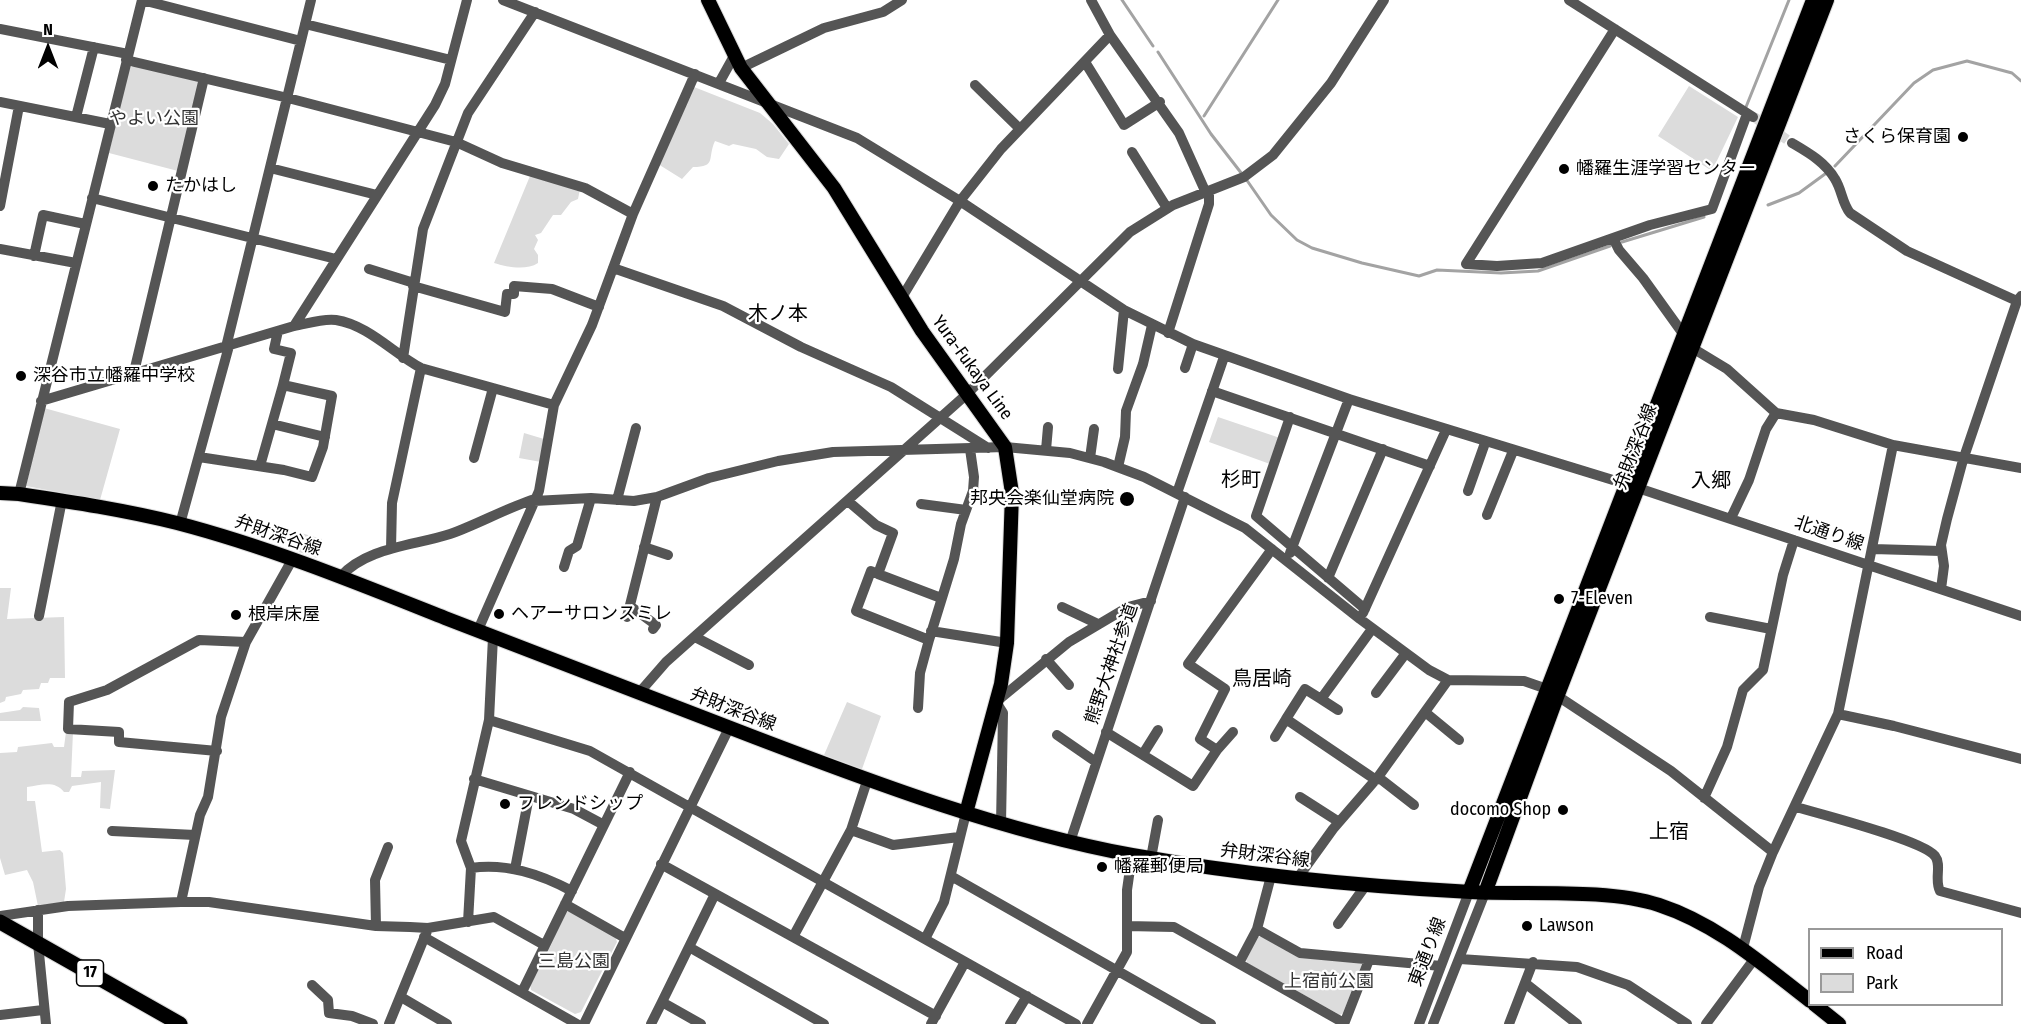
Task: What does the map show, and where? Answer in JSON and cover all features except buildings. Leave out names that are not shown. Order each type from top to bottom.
[{"type":"highway","name":"17","points":[[0,922],[180,1024]]},
{"type":"main road","name":"Yura-Fukaya Line","points":[[708,0],[737,62],[834,188],[901,299],[1005,447],[1012,493],[1007,643],[996,702],[966,813]]},
{"type":"main road","name":"弁財深谷線","points":[[1633,486],[1682,336],[1813,0]]},
{"type":"main road","name":"弁財深谷線","points":[[1469,892],[1552,693],[1633,486],[1694,349],[1827,0]]},
{"type":"main road","name":"弁財深谷線","points":[[0,493],[62,500],[180,524],[292,560],[867,781],[1001,824],[1132,855],[1271,876],[1485,893],[1552,693]]},
{"type":"main road","points":[[1485,893],[1610,896],[1641,900],[1685,914],[1743,948],[1808,1000]]},
{"type":"main road","points":[[1815,1006],[1839,1024]]},
{"type":"street","points":[[19,494],[142,0],[301,41]]},
{"type":"street","points":[[180,524],[227,347],[311,0]]},
{"type":"street","points":[[294,326],[420,132],[445,84],[466,0]]},
{"type":"street","name":"北通り線","points":[[503,0],[858,138],[960,201],[1124,310],[1168,333],[1224,357],[1485,443],[1633,486],[2021,616]]},
{"type":"street","points":[[719,83],[737,62],[824,28],[883,12],[902,0]]},
{"type":"street","points":[[1090,0],[1110,35],[1160,102],[1179,133],[1207,192],[1209,204],[1168,333]]},
{"type":"street","points":[[639,693],[666,662],[968,394],[1130,232],[1167,208],[1253,171],[1273,155],[1331,83],[1384,0]]},
{"type":"street","points":[[1569,0],[1615,29],[1750,116],[1712,209],[1613,238],[1542,263],[1497,266],[1466,264],[1615,29]]},
{"type":"street","points":[[403,358],[423,229],[456,142],[468,113],[535,12]]},
{"type":"street","points":[[306,24],[451,60]]},
{"type":"street","points":[[0,29],[94,47],[204,78],[456,142],[502,163],[585,188],[633,214]]},
{"type":"street","points":[[901,299],[960,201],[1020,129],[1110,35]]},
{"type":"street","points":[[76,117],[94,47]]},
{"type":"street","points":[[1085,62],[1124,125],[1160,102]]},
{"type":"street","points":[[478,630],[535,500],[554,405],[599,308],[633,214],[695,74]]},
{"type":"street","points":[[134,372],[204,78]]},
{"type":"street","points":[[975,85],[1020,129]]},
{"type":"street","points":[[0,102],[110,124]]},
{"type":"street","points":[[0,202],[5,154],[19,106]]},
{"type":"street","points":[[1792,143],[1823,162],[1836,179],[1850,213],[1907,251],[2019,299],[1963,459],[1941,551],[1944,566],[1941,589]]},
{"type":"street","points":[[1132,152],[1167,208]]},
{"type":"street","points":[[270,168],[377,195]]},
{"type":"street","points":[[92,198],[336,259]]},
{"type":"street","points":[[34,256],[43,215],[85,224]]},
{"type":"street","points":[[1613,238],[1682,336],[1694,349],[1727,369],[1776,413],[1814,420],[1893,446],[2021,468]]},
{"type":"street","points":[[0,249],[76,264]]},
{"type":"street","points":[[613,268],[723,306],[801,347],[891,387],[989,448]]},
{"type":"street","points":[[369,269],[505,312],[507,294],[514,294],[514,286],[552,289],[599,308]]},
{"type":"street","points":[[1118,369],[1124,310]]},
{"type":"street","points":[[41,401],[278,330],[337,320],[374,335],[403,358],[421,368],[554,405]]},
{"type":"street","points":[[1118,467],[1125,437],[1121,411],[1143,364],[1148,332],[1152,325]]},
{"type":"street","points":[[260,466],[291,353],[274,349],[278,330]]},
{"type":"street","points":[[1185,368],[1193,344]]},
{"type":"street","name":"熊野大神社参道","points":[[1070,842],[1151,601],[1224,357]]},
{"type":"street","points":[[391,549],[392,503],[421,368]]},
{"type":"street","points":[[199,457],[312,477],[325,437],[332,396],[283,385]]},
{"type":"street","points":[[474,458],[493,388]]},
{"type":"street","points":[[1212,391],[1430,465]]},
{"type":"street","points":[[1287,560],[1338,433],[1349,399]]},
{"type":"street","points":[[1731,518],[1749,480],[1766,429],[1776,413]]},
{"type":"street","points":[[1290,417],[1256,516],[1365,609]]},
{"type":"street","points":[[272,424],[325,437]]},
{"type":"street","points":[[1046,450],[1048,427]]},
{"type":"street","points":[[617,500],[636,428]]},
{"type":"street","points":[[1090,458],[1094,429]]},
{"type":"street","points":[[1360,620],[1446,430]]},
{"type":"street","points":[[1468,491],[1485,443]]},
{"type":"street","points":[[1743,948],[1760,887],[1773,852],[1838,714],[1874,549],[1893,446]]},
{"type":"street","points":[[340,577],[351,564],[391,549],[450,534],[493,514],[535,500],[591,498],[634,501],[657,497],[704,479],[806,455],[1005,447],[1046,450],[1090,458],[1118,467],[1181,495],[1245,528],[1372,629],[1448,680],[1524,681],[1552,693],[1662,765],[1773,852]]},
{"type":"street","points":[[918,708],[920,673],[973,491],[974,477],[970,449]]},
{"type":"street","points":[[1328,578],[1383,449]]},
{"type":"street","points":[[1487,515],[1513,451]]},
{"type":"street","points":[[653,629],[656,625],[628,611],[657,497]]},
{"type":"street","points":[[564,567],[569,551],[577,546],[591,498]]},
{"type":"street","points":[[39,616],[62,500]]},
{"type":"street","points":[[849,502],[876,525],[893,532],[878,574]]},
{"type":"street","points":[[921,504],[966,510]]},
{"type":"street","points":[[1704,798],[1727,747],[1743,690],[1763,670],[1783,575],[1794,540]]},
{"type":"street","points":[[644,547],[668,555]]},
{"type":"street","points":[[1217,750],[1200,739],[1225,689],[1188,664],[1272,549]]},
{"type":"street","points":[[1874,549],[1941,551]]},
{"type":"street","points":[[181,902],[195,835],[208,796],[221,717],[246,642],[292,560]]},
{"type":"street","points":[[941,597],[871,571],[856,611],[930,635],[1007,643]]},
{"type":"street","points":[[1001,824],[1003,713],[996,702],[1046,658],[1098,624],[1128,607],[1151,601]]},
{"type":"street","points":[[1062,607],[1098,624]]},
{"type":"street","points":[[1710,617],[1771,629]]},
{"type":"street","points":[[1322,699],[1372,629]]},
{"type":"street","points":[[468,922],[471,868],[461,841],[489,720],[493,637]]},
{"type":"street","points":[[695,637],[749,665]]},
{"type":"street","points":[[217,752],[119,742],[119,732],[68,729],[69,702],[107,690],[199,640],[246,642]]},
{"type":"street","points":[[1376,693],[1406,653]]},
{"type":"street","points":[[1046,658],[1069,685]]},
{"type":"street","points":[[1297,879],[1339,822],[1377,778],[1448,680]]},
{"type":"street","points":[[1275,737],[1305,689],[1338,710]]},
{"type":"street","points":[[1425,712],[1459,740]]},
{"type":"street","points":[[1838,714],[2021,759]]},
{"type":"street","points":[[1286,719],[1414,805]]},
{"type":"street","points":[[489,720],[590,751],[1076,1024]]},
{"type":"street","points":[[584,1024],[729,728]]},
{"type":"street","points":[[1143,754],[1158,730]]},
{"type":"street","points":[[1106,732],[1193,786],[1217,750],[1233,732]]},
{"type":"street","points":[[1057,735],[1096,762]]},
{"type":"street","points":[[522,992],[630,772]]},
{"type":"street","points":[[474,779],[574,808],[604,825]]},
{"type":"street","points":[[793,937],[851,830],[867,781]]},
{"type":"street","points":[[515,869],[529,796]]},
{"type":"street","points":[[1300,797],[1339,822]]},
{"type":"street","points":[[1796,807],[1886,834],[1933,854],[1938,861],[1936,884],[1940,891],[2021,913]]},
{"type":"street","points":[[925,939],[944,902],[966,813]]},
{"type":"street","points":[[1151,858],[1158,820]]},
{"type":"street","points":[[851,830],[893,845],[959,837]]},
{"type":"street","points":[[112,831],[195,835]]},
{"type":"street","points":[[376,926],[375,880],[388,847]]},
{"type":"street","points":[[1087,1024],[1127,952],[1127,890],[1132,855]]},
{"type":"street","points":[[661,864],[793,937],[933,1020],[965,962]]},
{"type":"street","points":[[471,868],[497,865],[515,869],[555,882],[572,891]]},
{"type":"street","points":[[951,876],[1211,1024]]},
{"type":"street","points":[[1239,963],[1257,930],[1271,876]]},
{"type":"street","points":[[1338,924],[1366,885]]},
{"type":"street","name":"東通り線","points":[[1419,1024],[1469,892]]},
{"type":"street","name":"東通り線","points":[[1433,1024],[1485,893]]},
{"type":"street","points":[[651,1024],[715,894]]},
{"type":"street","points":[[0,916],[68,906],[209,902],[426,932],[494,917],[544,945]]},
{"type":"street","points":[[565,904],[625,938]]},
{"type":"street","points":[[38,910],[38,943],[46,1024]]},
{"type":"street","points":[[1127,926],[1174,927],[1344,1023],[1369,960]]},
{"type":"street","points":[[1257,930],[1300,953],[1440,966]]},
{"type":"street","points":[[426,932],[577,1024]]},
{"type":"street","points":[[389,1024],[426,932]]},
{"type":"street","points":[[689,947],[824,1024]]},
{"type":"street","points":[[1706,1024],[1755,958]]},
{"type":"street","points":[[1460,959],[1533,962],[1577,967],[1628,985],[1687,1024]]},
{"type":"street","points":[[1509,1024],[1533,962]]},
{"type":"street","points":[[1525,983],[1577,1024]]},
{"type":"street","points":[[312,985],[328,1000],[329,1013],[352,1016],[373,1024]]},
{"type":"street","points":[[1010,1024],[1026,996]]},
{"type":"street","points":[[400,997],[447,1024]]},
{"type":"street","points":[[662,1002],[701,1024]]},
{"type":"street","points":[[0,1016],[44,1010]]},
{"type":"green space","name":"やよい公園","points":[[133,66],[197,81],[199,85],[178,171],[109,153],[129,68]]},
{"type":"green space","points":[[1689,86],[1738,117],[1712,171],[1658,136]]},
{"type":"green space","points":[[694,87],[760,113],[773,124],[789,144],[779,159],[767,157],[756,149],[733,144],[729,146],[715,141],[708,163],[701,167],[693,167],[682,179],[658,164]]},
{"type":"green space","points":[[530,176],[580,189],[578,199],[571,202],[561,215],[553,215],[541,233],[535,235],[538,240],[534,249],[538,255],[538,263],[522,268],[494,263]]},
{"type":"green space","points":[[44,408],[120,429],[100,500],[26,486]]},
{"type":"green space","points":[[1218,417],[1280,438],[1270,464],[1209,442]]},
{"type":"green space","points":[[524,433],[544,439],[541,462],[519,458]]},
{"type":"green space","points":[[301,533],[322,539],[317,558],[296,551]]},
{"type":"green space","points":[[0,588],[11,588],[7,619],[64,617],[65,678],[50,678],[48,683],[41,683],[39,689],[23,690],[21,694],[6,697],[5,701],[0,703]]},
{"type":"green space","points":[[847,702],[881,716],[862,769],[824,755]]},
{"type":"green space","points":[[23,707],[39,708],[41,721],[0,721],[0,713],[20,710]]},
{"type":"green space","points":[[66,732],[73,732],[71,777],[81,777],[82,771],[115,770],[110,809],[100,808],[101,782],[72,786],[69,792],[64,792],[52,785],[27,787],[27,801],[35,801],[42,852],[60,850],[63,853],[66,889],[64,902],[38,906],[33,882],[27,870],[5,875],[0,858],[0,753],[17,752],[18,747],[52,743],[54,747],[64,747]]},
{"type":"green space","name":"三島公園","points":[[571,910],[615,935],[617,942],[581,1012],[575,1014],[531,990],[530,984],[566,912]]},
{"type":"green space","name":"上宿前公園","points":[[1263,936],[1298,956],[1360,961],[1362,964],[1343,1013],[1340,1015],[1247,963],[1246,959],[1258,937]]},
{"type":"waterway","points":[[1122,0],[1153,46]]},
{"type":"waterway","points":[[1204,116],[1278,0]]},
{"type":"waterway","points":[[1746,107],[1789,0]]},
{"type":"waterway","points":[[1158,52],[1211,134],[1242,174]]},
{"type":"waterway","points":[[1835,166],[1914,83],[1933,70],[1967,61],[2012,73],[2021,81]]},
{"type":"waterway","points":[[1768,205],[1799,193],[1825,174]]},
{"type":"waterway","points":[[1246,179],[1271,215],[1297,240],[1312,248],[1362,263],[1419,276],[1437,270],[1501,273],[1538,271],[1610,246]]},
{"type":"waterway","points":[[1622,242],[1704,217]]},
{"type":"tunnel","points":[[1754,117],[1792,143]]},
{"type":"place","name":"さくら保育園","points":[[1963,137]]},
{"type":"place","name":"幡羅生涯学習センター","points":[[1564,169]]},
{"type":"place","name":"たかはし","points":[[153,186]]},
{"type":"place","name":"深谷市立幡羅中学校","points":[[21,376]]},
{"type":"place","name":"邦央会楽仙堂病院","points":[[1127,499]]},
{"type":"place","name":"7-Eleven","points":[[1559,599]]},
{"type":"place","name":"ヘアーサロンスミレ","points":[[499,614]]},
{"type":"place","name":"根岸床屋","points":[[236,615]]},
{"type":"place","name":"フレンドシップ","points":[[505,804]]},
{"type":"place","name":"docomo Shop","points":[[1563,810]]},
{"type":"place","name":"幡羅郵便局","points":[[1102,867]]},
{"type":"place","name":"Lawson","points":[[1527,926]]},
{"type":"district","name":"木ノ本","points":[[778,314]]},
{"type":"district","name":"杉町","points":[[1241,480]]},
{"type":"district","name":"入郷","points":[[1711,481]]},
{"type":"district","name":"鳥居崎","points":[[1262,679]]},
{"type":"district","name":"上宿","points":[[1669,832]]}]
